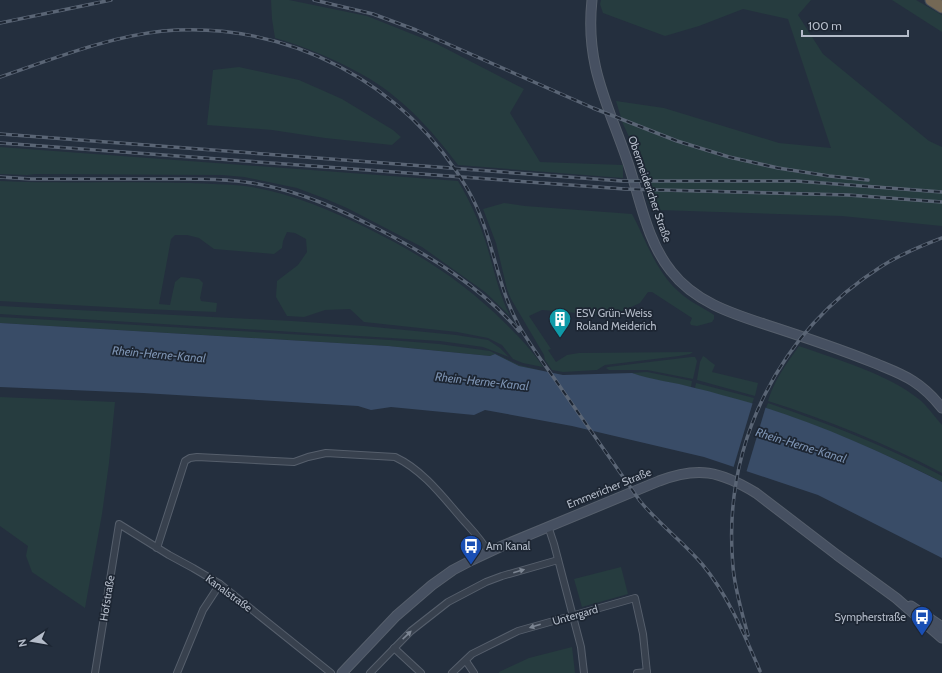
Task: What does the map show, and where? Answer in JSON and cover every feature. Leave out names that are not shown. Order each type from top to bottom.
[{"type":"highway","points":[[931,0],[942,7]]},
{"type":"main road","name":"Obermeidericher Straße","points":[[592,0],[590,17],[591,40],[595,67],[600,85],[628,161],[656,247],[672,272],[683,284],[715,306],[733,314],[842,350],[914,381],[942,408]]},
{"type":"main road","name":"Emmericher Straße","points":[[342,673],[396,616],[432,586],[468,561],[548,526],[671,477],[690,472],[714,474],[734,480],[756,493],[896,598],[942,638]]},
{"type":"main road","name":"Emmericher Straße","points":[[896,598],[942,626]]},
{"type":"street","points":[[157,548],[185,461],[190,458],[201,457],[294,462],[308,456],[326,453],[395,457],[406,462],[435,487],[482,542],[488,552]]},
{"type":"street","name":"Kanalstraße","points":[[119,524],[157,548],[220,584],[331,673]]},
{"type":"street","name":"Hofstraße","points":[[94,673],[119,524]]},
{"type":"street","points":[[548,526],[581,646],[584,673]]},
{"type":"street","points":[[370,673],[411,631],[448,602],[486,582],[558,560]]},
{"type":"street","points":[[177,673],[203,610],[220,584]]},
{"type":"street","name":"Untergard","points":[[452,673],[472,654],[518,631],[635,598],[643,634],[647,673]]},
{"type":"street","points":[[394,648],[421,673]]},
{"type":"street","points":[[466,661],[474,673]]},
{"type":"street","points":[[637,673],[647,673]]},
{"type":"green space","points":[[271,0],[289,0],[367,16],[437,44],[524,89],[510,113],[540,162],[623,165],[623,178],[458,165],[427,127],[403,103],[377,83],[352,69],[309,49],[275,38]]},
{"type":"green space","points":[[601,0],[811,0],[798,15],[823,54],[929,141],[942,147],[942,226],[842,216],[658,210],[651,208],[632,143],[623,124],[616,101],[664,108],[779,143],[831,148],[788,19],[743,9],[699,26],[665,36],[603,13],[600,4]]},
{"type":"green space","points":[[892,0],[916,0],[942,15],[942,32]]},
{"type":"green space","points":[[239,67],[299,80],[342,99],[393,130],[401,137],[392,145],[325,138],[272,130],[207,125],[213,70]]},
{"type":"green space","points":[[0,147],[458,181],[471,204],[481,229],[500,291],[510,316],[485,292],[422,247],[347,208],[297,188],[244,177],[222,175],[0,174]]},
{"type":"green space","points":[[0,181],[166,182],[231,185],[277,192],[308,202],[367,228],[405,248],[441,270],[474,295],[506,324],[526,344],[543,367],[523,363],[513,359],[502,345],[488,338],[457,332],[364,322],[350,309],[325,310],[304,317],[287,316],[276,297],[277,281],[298,265],[307,252],[306,239],[295,233],[287,232],[282,248],[274,254],[214,249],[199,238],[187,235],[175,235],[171,239],[159,304],[170,305],[175,282],[181,277],[199,279],[203,283],[200,298],[201,301],[217,303],[216,312],[0,301]]},
{"type":"green space","points":[[504,203],[632,214],[657,264],[670,283],[686,298],[714,315],[712,322],[697,326],[691,325],[690,323],[692,318],[652,292],[648,292],[640,303],[611,316],[542,310],[529,316],[551,349],[548,350],[556,362],[567,355],[579,353],[693,352],[679,356],[605,365],[597,370],[563,372],[552,370],[511,299],[507,289],[496,243],[483,209]]},
{"type":"green space","points":[[0,306],[292,321],[456,335],[488,340],[500,348],[509,357],[483,347],[440,341],[0,314]]},
{"type":"green space","points":[[0,317],[439,344],[490,351],[519,365],[544,371],[519,366],[495,354],[490,356],[388,346],[0,323]]},
{"type":"green space","points":[[799,346],[878,375],[908,391],[920,400],[942,425],[942,473],[857,433],[768,401],[777,379]]},
{"type":"green space","points":[[703,356],[715,365],[712,372],[758,383],[755,396],[697,380],[700,362]]},
{"type":"green space","points":[[695,357],[697,361],[693,379],[647,370],[609,370],[606,368],[608,367]]},
{"type":"green space","points":[[647,372],[692,381],[691,387],[642,377],[632,373]]},
{"type":"green space","points":[[696,383],[754,398],[752,404],[695,388]]},
{"type":"green space","points":[[0,397],[115,402],[102,514],[85,608],[32,572],[26,556],[28,546],[0,526]]},
{"type":"green space","points":[[768,403],[878,445],[942,476],[942,482],[856,442],[766,408]]},
{"type":"green space","points":[[621,567],[628,594],[582,607],[574,579]]},
{"type":"green space","points":[[572,647],[575,673],[499,673],[529,658]]},
{"type":"water","name":"Rhein-Herne-Kanal","points":[[0,323],[388,346],[490,356],[495,354],[519,366],[563,375],[632,373],[679,384],[751,403],[800,419],[895,459],[942,482],[942,558],[818,495],[704,457],[572,426],[485,410],[474,415],[391,407],[371,410],[358,406],[143,393],[0,387]]},
{"type":"pier","points":[[753,402],[766,406],[746,473],[733,469]]},
{"type":"railway","points":[[0,23],[111,0]]},
{"type":"railway","points":[[314,0],[373,14],[416,30],[593,108],[677,141],[729,157],[778,168],[868,180]]},
{"type":"railway","points":[[0,77],[60,56],[121,38],[163,31],[209,30],[254,36],[297,48],[339,66],[377,90],[412,118],[442,152],[468,190],[483,223],[510,308],[523,333],[640,501],[695,556],[711,576],[735,615],[760,671]]},
{"type":"railway","points":[[0,134],[622,181],[796,181],[942,192]]},
{"type":"railway","points":[[0,143],[625,189],[848,195],[942,202]]},
{"type":"railway","points":[[0,177],[31,179],[221,180],[246,182],[274,187],[321,202],[399,240],[436,262],[472,287],[488,300],[519,331]]},
{"type":"railway","points":[[748,635],[735,584],[732,522],[737,478],[748,436],[764,396],[786,358],[813,324],[845,293],[889,262],[911,250],[942,238]]},
{"type":"place","name":"ESV Grün-Weiss Roland Meiderich","points":[[560,338]]},
{"type":"place","name":"Am Kanal","points":[[471,566]]},
{"type":"place","name":"Sympherstraße","points":[[922,636]]}]
